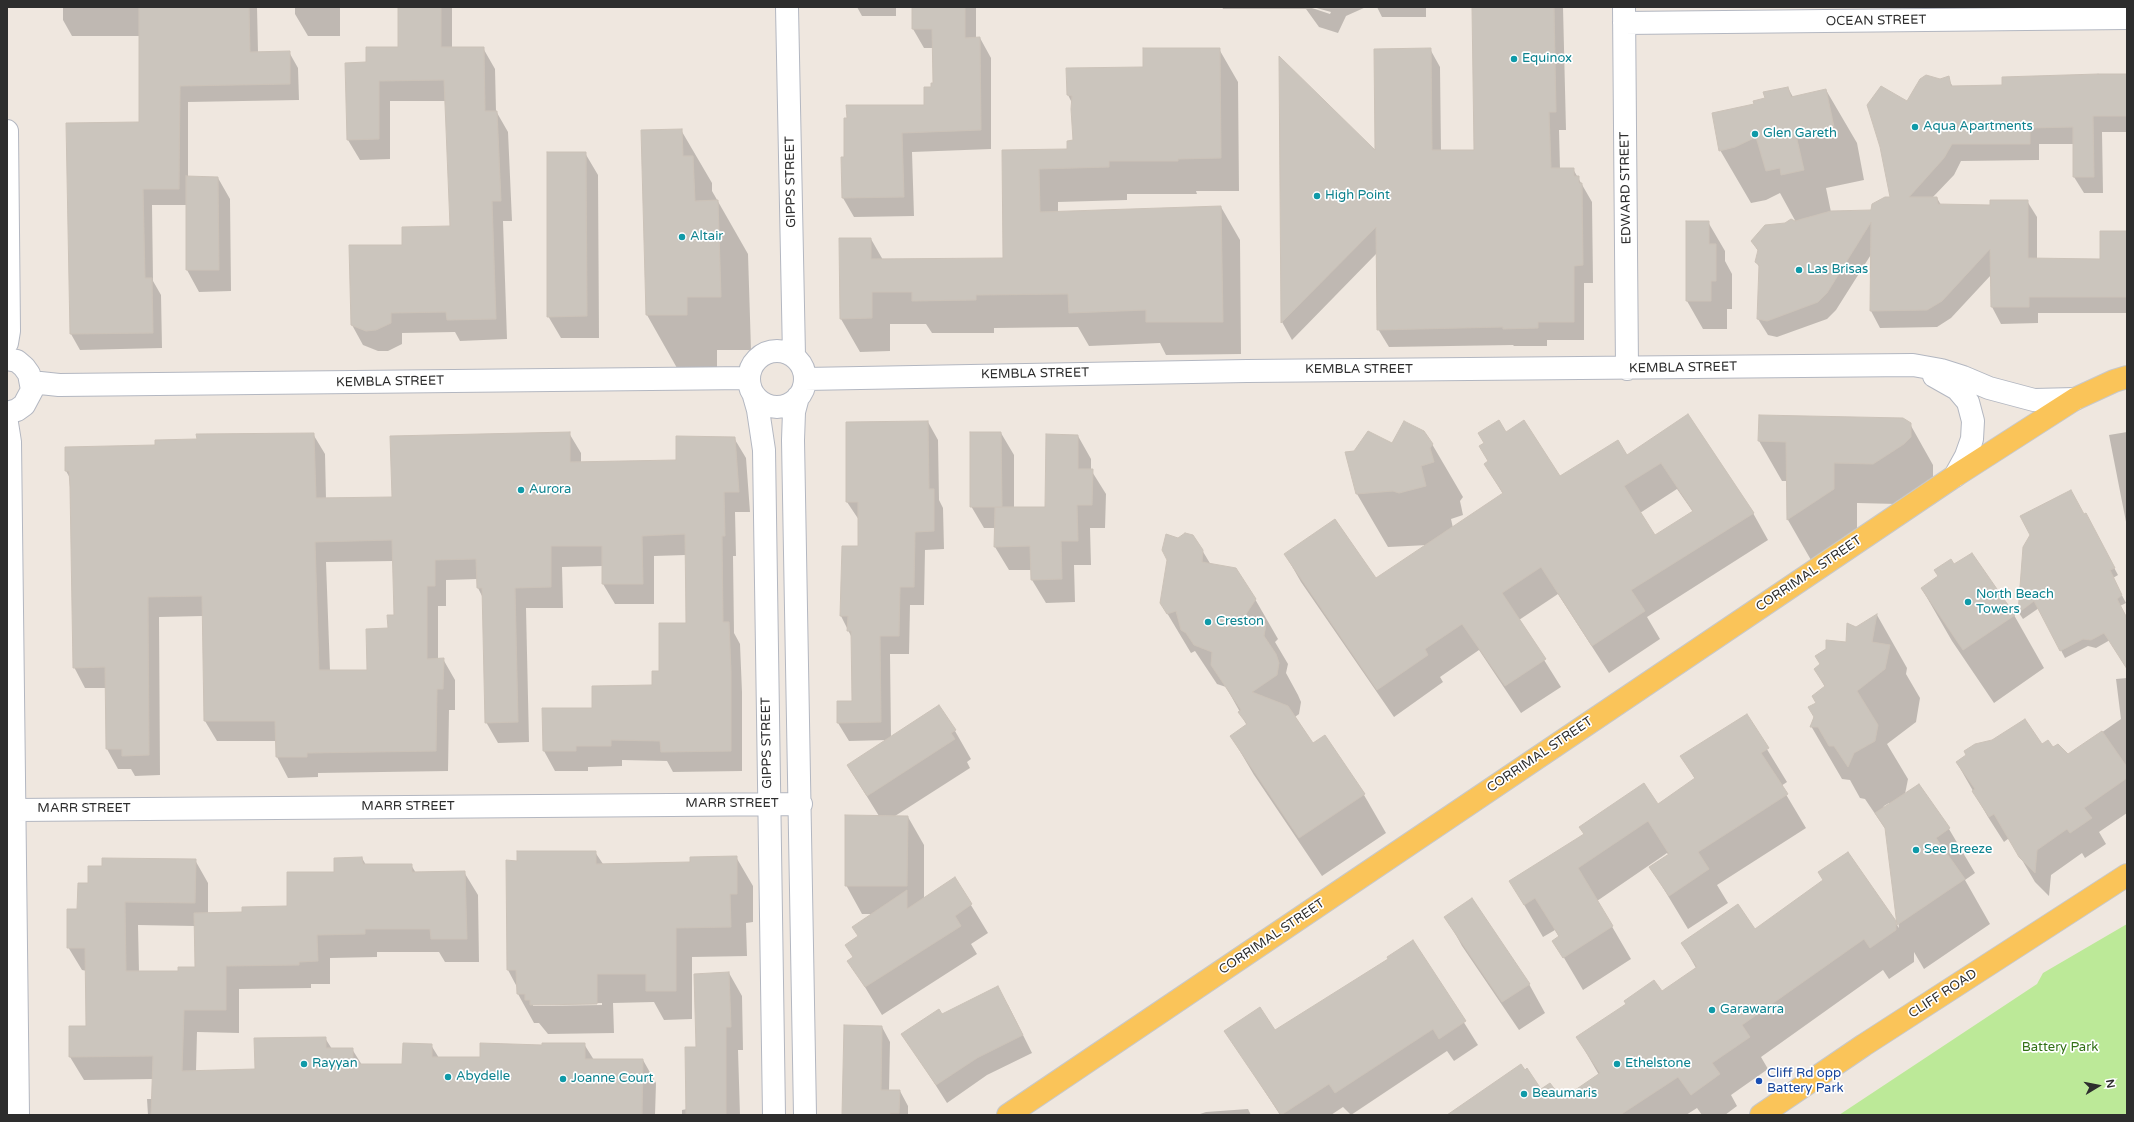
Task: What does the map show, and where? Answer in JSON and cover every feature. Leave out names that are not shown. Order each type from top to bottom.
[{"type":"main road","name":"KEMBLA STREET","points":[[2075,399],[2114,381],[2127,377]]},
{"type":"main road","name":"CORRIMAL STREET","points":[[1008,1115],[1954,476],[2075,399]]},
{"type":"main road","name":"CLIFF ROAD","points":[[1761,1115],[1864,1045],[2127,876]]},
{"type":"street","name":"GIPPS STREET","points":[[787,7],[794,356]]},
{"type":"street","name":"OCEAN STREET","points":[[1624,15],[2127,18]]},
{"type":"street","name":"EDWARD STREET","points":[[1624,15],[1627,369]]},
{"type":"street","points":[[7,131],[9,331],[7,343]]},
{"type":"street","points":[[802,388],[786,406],[769,406],[751,387],[750,369],[755,360],[762,354],[772,350],[782,350],[794,356],[804,369],[802,388],[794,412],[793,440],[806,1115]]},
{"type":"street","points":[[7,359],[17,361],[24,367],[31,382],[32,390],[24,405],[17,410],[7,413]]},
{"type":"street","name":"KEMBLA STREET","points":[[1913,365],[1957,389],[1968,402],[1973,421],[1972,438],[1966,456],[1954,476]]},
{"type":"street","name":"KEMBLA STREET","points":[[802,388],[1247,371],[1627,369],[1913,365],[1963,376],[1989,388],[2034,400],[2075,399]]},
{"type":"street","name":"KEMBLA STREET","points":[[31,382],[59,386],[751,387]]},
{"type":"street","name":"GIPPS STREET","points":[[751,387],[758,410],[764,450],[768,804],[774,1115]]},
{"type":"street","points":[[7,423],[10,442],[15,810],[11,973],[18,1115]]},
{"type":"street","name":"MARR STREET","points":[[15,810],[801,804]]},
{"type":"green space","name":"Battery Park","points":[[2127,924],[2127,1115],[1839,1115],[2037,984],[2043,973]]},
{"type":"building","points":[[139,7],[249,7],[250,52],[290,51],[290,84],[180,86],[179,189],[143,189],[145,278],[152,278],[153,333],[70,334],[66,123],[139,122]]},
{"type":"building","points":[[398,7],[441,7],[441,47],[484,47],[485,111],[497,111],[501,201],[492,201],[496,319],[447,320],[446,312],[391,313],[391,323],[376,330],[366,331],[351,325],[349,245],[402,245],[402,227],[450,226],[444,80],[379,81],[379,139],[347,140],[345,63],[366,62],[366,47],[398,47]]},
{"type":"building","points":[[912,7],[965,7],[965,38],[980,37],[981,130],[902,133],[904,197],[842,198],[841,157],[844,157],[844,118],[847,118],[846,105],[924,105],[924,87],[931,87],[931,83],[933,83],[932,29],[912,29]]},
{"type":"building","points":[[1472,7],[1554,7],[1556,112],[1549,112],[1551,168],[1574,168],[1574,176],[1579,176],[1579,183],[1582,183],[1583,265],[1574,266],[1574,322],[1538,322],[1538,328],[1503,329],[1503,327],[1377,330],[1376,227],[1281,323],[1279,56],[1375,150],[1374,49],[1431,48],[1432,150],[1474,150]]},
{"type":"building","points":[[1143,48],[1220,48],[1221,158],[1178,159],[1178,161],[1109,161],[1109,167],[1039,169],[1040,212],[1221,206],[1223,322],[1146,322],[1146,310],[1069,313],[1068,294],[976,295],[976,300],[912,301],[912,292],[872,292],[872,318],[840,319],[839,238],[871,238],[871,259],[1003,258],[1002,150],[1067,149],[1067,141],[1073,140],[1071,109],[1072,96],[1067,95],[1066,68],[1143,67]]},
{"type":"building","points":[[2127,74],[2127,116],[2093,116],[2094,177],[2073,177],[2073,127],[2030,128],[2030,144],[1952,144],[1944,158],[1909,197],[1937,197],[1938,204],[1990,205],[1990,200],[2028,200],[2028,258],[2100,259],[2100,231],[2127,231],[2127,297],[2029,297],[2029,307],[1991,307],[1990,249],[1942,301],[1927,310],[1870,311],[1871,222],[1827,293],[1818,302],[1767,321],[1757,319],[1759,265],[1755,262],[1758,250],[1751,241],[1765,225],[1785,223],[1791,219],[1795,221],[1831,211],[1871,210],[1872,204],[1885,197],[1890,197],[1880,147],[1867,105],[1881,86],[1907,101],[1920,79],[1926,75],[1940,79],[1949,76],[1951,86],[2002,85],[2002,77]]},
{"type":"building","name":"Glen Gareth","points":[[1788,87],[1791,97],[1826,89],[1834,127],[1796,135],[1804,170],[1781,175],[1780,168],[1766,171],[1756,137],[1735,147],[1719,151],[1712,113],[1754,104],[1753,101],[1765,98],[1763,92]]},
{"type":"building","name":"Altair","points":[[682,129],[683,156],[693,156],[695,201],[718,200],[721,297],[687,297],[687,315],[646,315],[641,130]]},
{"type":"building","points":[[547,152],[586,152],[587,316],[547,317]]},
{"type":"building","points":[[186,176],[218,177],[219,270],[186,270]]},
{"type":"building","points":[[1686,221],[1709,221],[1709,244],[1716,244],[1716,281],[1711,281],[1711,301],[1686,301]]},
{"type":"building","points":[[1688,414],[1754,513],[1631,590],[1645,611],[1592,646],[1541,567],[1502,593],[1546,659],[1505,686],[1462,624],[1425,649],[1428,655],[1377,690],[1284,554],[1335,519],[1376,578],[1503,493],[1484,464],[1488,461],[1479,446],[1484,443],[1478,433],[1499,420],[1506,432],[1524,420],[1560,476],[1618,440],[1627,455]],"holes":[[[1661,463],[1693,511],[1655,535],[1624,486]]]},
{"type":"building","points":[[1759,415],[1903,418],[1911,423],[1911,437],[1904,444],[1873,464],[1834,463],[1834,489],[1787,520],[1786,442],[1758,441]]},
{"type":"building","points":[[928,421],[929,489],[934,489],[934,531],[915,532],[914,587],[900,587],[899,636],[880,636],[881,722],[837,723],[837,701],[852,701],[851,631],[847,631],[848,616],[840,616],[842,546],[858,546],[858,502],[846,502],[846,422]]},
{"type":"building","points":[[1404,421],[1424,431],[1433,444],[1430,448],[1434,462],[1421,466],[1426,486],[1399,493],[1393,491],[1356,494],[1345,452],[1354,451],[1368,431],[1392,443]]},
{"type":"building","points":[[570,432],[570,462],[676,460],[676,436],[735,437],[739,492],[724,492],[725,536],[722,536],[723,622],[729,622],[731,671],[731,751],[661,752],[660,741],[611,740],[611,746],[576,746],[576,751],[543,751],[542,708],[592,708],[592,686],[652,685],[652,671],[659,671],[659,623],[686,623],[685,534],[642,536],[643,584],[602,584],[602,546],[551,546],[551,587],[515,588],[518,722],[485,723],[482,588],[477,588],[476,559],[435,560],[435,586],[427,586],[427,659],[444,658],[443,689],[437,689],[436,751],[307,753],[307,757],[276,757],[275,721],[204,721],[202,596],[148,597],[149,755],[122,756],[122,749],[106,749],[105,667],[73,668],[70,487],[69,471],[65,471],[65,447],[155,445],[155,440],[197,439],[196,434],[314,433],[316,498],[392,497],[390,436]],"holes":[[[392,540],[394,615],[387,615],[388,628],[366,629],[367,670],[319,670],[315,542]]]},
{"type":"building","points":[[970,432],[1001,432],[1002,507],[970,507]]},
{"type":"building","points":[[1046,434],[1078,435],[1078,469],[1093,469],[1092,505],[1077,505],[1078,541],[1061,541],[1062,579],[1031,580],[1030,546],[994,547],[995,507],[1045,507]]},
{"type":"building","points":[[2071,490],[2084,514],[2086,513],[2115,568],[2110,570],[2122,595],[2117,599],[2127,618],[2127,669],[2104,633],[2091,640],[2083,639],[2060,651],[2034,601],[2018,613],[2023,547],[2030,535],[2020,516]]},
{"type":"building","points":[[1185,533],[1193,535],[1203,550],[1202,562],[1236,568],[1256,599],[1244,617],[1266,624],[1264,636],[1276,654],[1279,663],[1277,675],[1252,692],[1288,706],[1313,743],[1325,735],[1365,794],[1299,838],[1230,736],[1247,724],[1238,712],[1241,710],[1211,665],[1212,652],[1194,645],[1186,633],[1181,630],[1176,611],[1167,614],[1160,603],[1167,560],[1162,550],[1166,534],[1178,538]]},
{"type":"building","name":"North Beach Towers","points":[[1972,553],[2015,615],[1963,650],[1921,588],[1938,576],[1934,570],[1951,559],[1954,564]]},
{"type":"building","points":[[1877,614],[1872,642],[1890,645],[1885,669],[1857,691],[1878,725],[1875,741],[1854,753],[1848,767],[1834,746],[1829,746],[1818,727],[1810,727],[1814,717],[1808,707],[1816,703],[1812,696],[1825,686],[1814,669],[1820,664],[1815,656],[1826,649],[1826,640],[1846,642],[1847,623],[1856,627]]},
{"type":"building","points":[[939,705],[956,730],[951,733],[955,739],[867,796],[847,765]]},
{"type":"building","points":[[1747,714],[1769,748],[1761,753],[1788,794],[1698,852],[1709,869],[1669,896],[1649,867],[1669,854],[1648,821],[1578,868],[1613,926],[1563,958],[1552,941],[1559,936],[1535,898],[1524,905],[1509,881],[1584,834],[1579,827],[1644,783],[1658,804],[1695,778],[1680,756]]},
{"type":"building","points":[[2025,719],[2042,744],[2048,740],[2053,747],[2058,744],[2068,754],[2102,731],[2127,767],[2127,778],[2084,808],[2092,818],[2070,833],[2067,829],[2037,850],[2035,873],[2019,857],[1994,814],[1989,817],[1972,791],[1975,789],[1956,762],[1966,755],[1964,751],[1975,744],[1992,740]]},
{"type":"building","name":"See Breeze","points":[[1919,784],[1950,828],[1936,838],[1965,879],[1897,925],[1885,828],[1875,813]]},
{"type":"building","points":[[845,815],[908,816],[907,886],[845,886]]},
{"type":"building","points":[[517,851],[596,851],[596,864],[690,862],[690,857],[737,856],[737,894],[730,894],[731,927],[676,928],[676,991],[646,991],[646,974],[597,974],[597,1004],[530,1005],[530,1000],[525,1000],[525,994],[517,994],[516,970],[507,970],[506,860],[517,861]]},
{"type":"building","points":[[1848,852],[1896,921],[1896,930],[1870,948],[1864,939],[1742,1025],[1750,1037],[1712,1063],[1720,1074],[1691,1095],[1678,1077],[1620,1115],[1447,1115],[1521,1064],[1525,1070],[1527,1068],[1541,1089],[1550,1083],[1562,1099],[1600,1073],[1576,1037],[1626,1004],[1624,1001],[1654,980],[1662,991],[1697,967],[1681,943],[1738,904],[1755,929],[1823,880],[1818,872]]},
{"type":"building","points":[[362,857],[363,864],[412,864],[412,872],[465,871],[467,939],[431,939],[430,929],[365,929],[365,934],[317,935],[318,961],[299,962],[299,965],[226,966],[226,1010],[184,1010],[182,1071],[255,1069],[254,1038],[326,1037],[326,1048],[353,1048],[353,1064],[402,1064],[403,1043],[432,1044],[432,1057],[480,1057],[480,1043],[542,1045],[542,1043],[585,1043],[585,1059],[643,1059],[642,1115],[151,1115],[153,1056],[69,1057],[69,1026],[86,1026],[85,948],[67,948],[67,909],[77,909],[78,883],[88,883],[88,866],[102,866],[102,858],[196,859],[195,903],[125,902],[126,971],[178,971],[178,967],[195,967],[194,913],[242,912],[242,907],[287,906],[287,872],[334,872],[334,858]]},
{"type":"building","points":[[955,877],[972,904],[955,916],[961,926],[865,987],[847,961],[853,957],[845,945],[858,936],[852,927],[907,890],[907,909]]},
{"type":"building","points":[[1472,898],[1530,984],[1502,1002],[1444,917]]},
{"type":"building","points":[[1413,940],[1466,1021],[1439,1039],[1433,1029],[1335,1093],[1329,1084],[1281,1115],[1224,1031],[1260,1007],[1275,1030],[1388,959],[1387,957]]},
{"type":"building","points":[[729,972],[731,1027],[726,1027],[726,1115],[686,1115],[685,1047],[696,1047],[694,974]]},
{"type":"building","points":[[998,986],[1023,1035],[977,1058],[936,1085],[901,1034],[939,1009],[942,1014]]},
{"type":"building","points":[[844,1025],[882,1026],[881,1090],[900,1090],[899,1113],[890,1113],[890,1115],[842,1115]]},
{"type":"place","name":"Equinox","points":[[1514,59]]},
{"type":"place","name":"Aqua Apartments","points":[[1915,127]]},
{"type":"place","name":"Glen Gareth","points":[[1755,134]]},
{"type":"place","name":"High Point","points":[[1317,196]]},
{"type":"place","name":"Altair","points":[[682,237]]},
{"type":"place","name":"Las Brisas","points":[[1799,270]]},
{"type":"place","name":"Aurora","points":[[521,490]]},
{"type":"place","name":"North Beach Towers","points":[[1968,602]]},
{"type":"place","name":"Creston","points":[[1208,622]]},
{"type":"place","name":"See Breeze","points":[[1916,850]]},
{"type":"place","name":"Garawarra","points":[[1712,1010]]},
{"type":"place","name":"Rayyan","points":[[304,1064]]},
{"type":"place","name":"Ethelstone","points":[[1617,1064]]},
{"type":"place","name":"Abydelle","points":[[448,1077]]},
{"type":"place","name":"Joanne Court","points":[[563,1079]]},
{"type":"place","name":"Cliff Rd opp Battery Park","points":[[1759,1081]]},
{"type":"place","name":"Beaumaris","points":[[1524,1094]]}]
